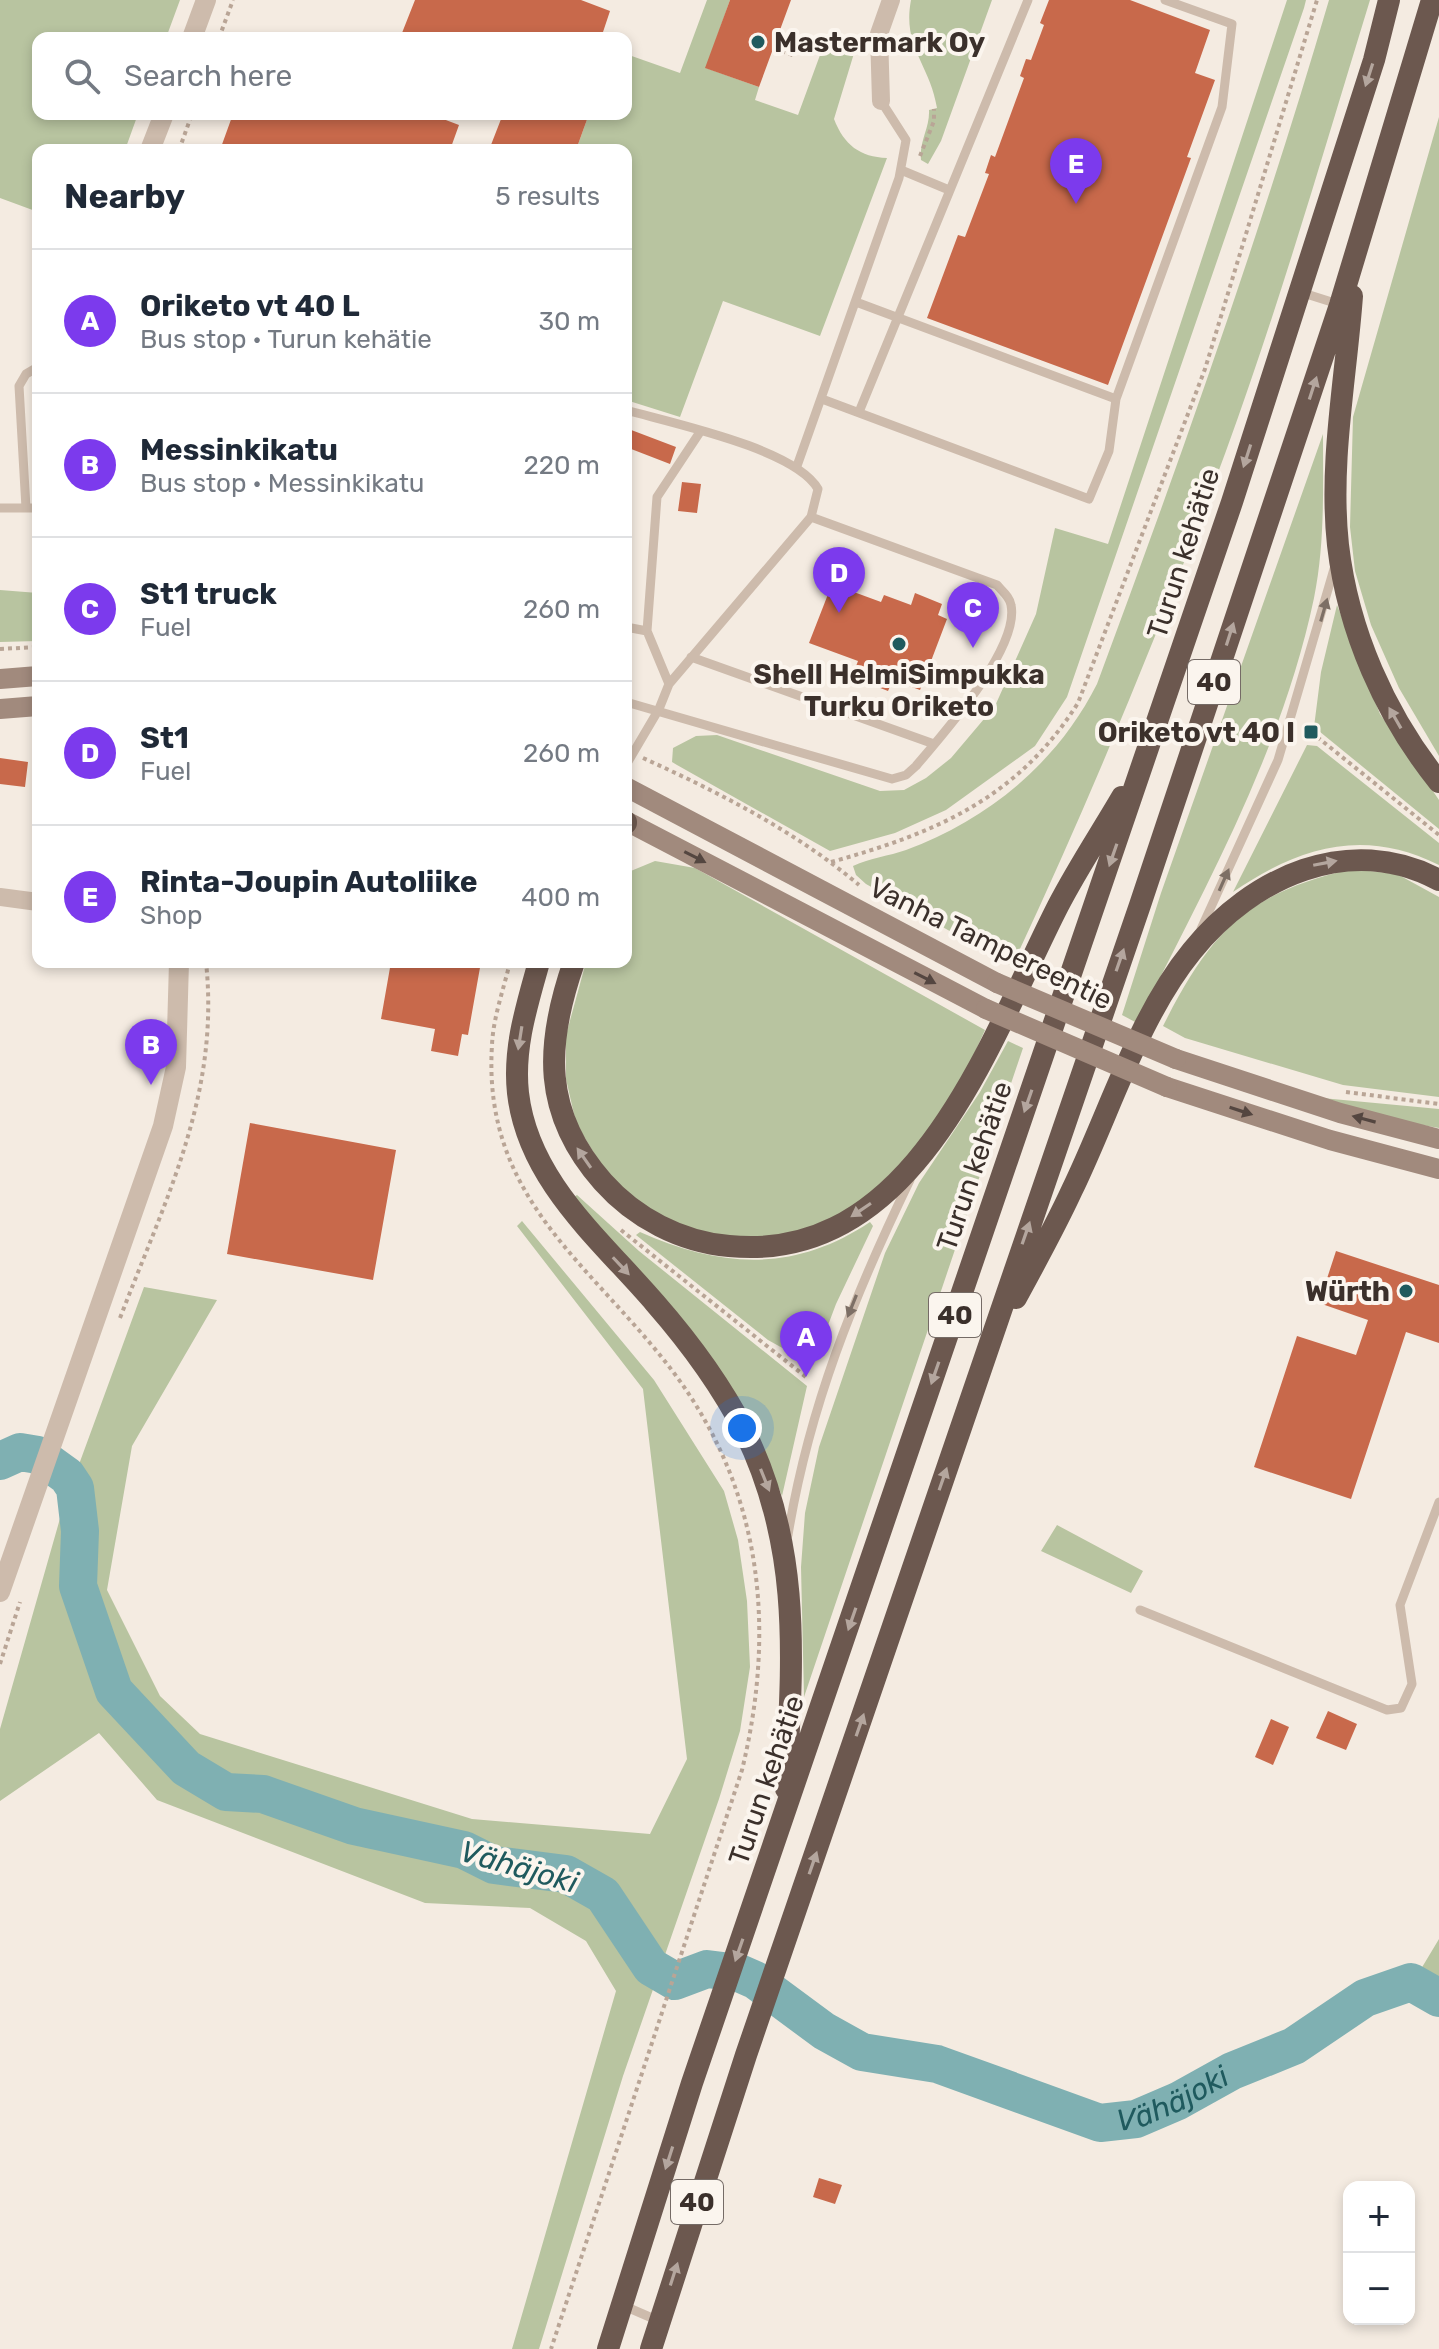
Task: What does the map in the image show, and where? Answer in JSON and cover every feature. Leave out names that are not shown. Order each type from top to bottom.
[{"type":"highway","name":"Turun kehätie","points":[[608,2349],[692,2083],[1147,754],[1300,292],[1374,60],[1389,0]]},
{"type":"highway","name":"40","points":[[651,2349],[746,2055],[1355,261],[1432,0]]},
{"type":"highway","points":[[1355,261],[1339,424],[1338,544],[1352,611],[1369,664],[1390,710],[1439,782]]},
{"type":"highway","points":[[572,968],[554,1039],[554,1085],[562,1117],[577,1147],[605,1185],[625,1203],[665,1229],[719,1246],[750,1248],[805,1239],[867,1207],[920,1159],[960,1101],[991,1048],[1058,905],[1147,754]]},
{"type":"highway","points":[[984,1360],[1073,1190],[1120,1080],[1192,951],[1257,892],[1297,870],[1322,863],[1373,859],[1424,872],[1439,880]]},
{"type":"highway","points":[[538,968],[518,1049],[518,1092],[531,1141],[547,1174],[571,1208],[661,1310],[718,1385],[764,1478],[785,1551],[794,1669],[785,1817]]},
{"type":"main road","points":[[0,679],[32,676]]},
{"type":"main road","points":[[0,709],[32,706]]},
{"type":"main road","name":"Vanha Tampereentie","points":[[632,790],[997,983],[1176,1059],[1340,1113],[1439,1139]]},
{"type":"main road","name":"Vanha Tampereentie","points":[[632,824],[986,1009],[1167,1087],[1330,1140],[1439,1169]]},
{"type":"street","points":[[194,32],[206,0]]},
{"type":"street","points":[[881,101],[879,34],[891,0]]},
{"type":"street","points":[[152,144],[162,120]]},
{"type":"street","points":[[0,897],[32,901]]},
{"type":"street","points":[[0,1592],[142,1189],[170,1098],[180,1027],[179,968]]},
{"type":"lane","points":[[859,412],[1028,0]]},
{"type":"lane","points":[[822,399],[1089,499],[1109,451],[1116,399],[1222,107],[1232,24],[1165,0]]},
{"type":"lane","points":[[797,466],[901,170],[906,140],[881,101]]},
{"type":"lane","points":[[901,170],[949,190]]},
{"type":"lane","points":[[1300,292],[1340,305]]},
{"type":"lane","points":[[856,302],[1116,399]]},
{"type":"lane","points":[[26,508],[19,386],[32,370]]},
{"type":"lane","points":[[632,412],[784,458],[810,475],[818,489],[811,517],[669,684],[659,709],[632,754]]},
{"type":"lane","points":[[669,684],[647,631],[657,497],[700,432]]},
{"type":"lane","points":[[0,508],[32,508]]},
{"type":"lane","points":[[632,703],[892,779],[906,775],[982,686],[1012,618],[1011,601],[997,585],[811,517]]},
{"type":"lane","points":[[1192,951],[1278,760],[1329,593],[1338,544]]},
{"type":"lane","points":[[632,628],[647,631]]},
{"type":"lane","points":[[691,657],[934,744]]},
{"type":"lane","points":[[785,1551],[823,1386],[840,1335],[920,1159]]},
{"type":"lane","points":[[1140,1610],[1387,1710],[1401,1708],[1412,1684],[1400,1605],[1439,1502]]},
{"type":"lane","points":[[622,2305],[659,2321]]},
{"type":"path","points":[[221,32],[233,0]]},
{"type":"path","points":[[632,754],[696,782],[796,837],[831,862],[937,828],[1003,786],[1044,748],[1062,727],[1091,673],[1200,383],[1317,0]]},
{"type":"path","points":[[774,48],[795,56]]},
{"type":"path","points":[[911,175],[934,121],[934,109]]},
{"type":"path","points":[[181,144],[190,120]]},
{"type":"path","points":[[0,649],[32,647]]},
{"type":"path","points":[[1311,732],[1439,835]]},
{"type":"path","points":[[509,968],[492,1042],[492,1080],[511,1161],[536,1212],[667,1365],[697,1409],[734,1490],[757,1575],[761,1660],[754,1717],[713,1857],[551,2349]]},
{"type":"path","points":[[0,1664],[15,1615]]},
{"type":"green space","points":[[0,0],[180,0],[168,32],[32,32],[32,120],[136,120],[127,144],[32,144],[32,210],[0,198]]},
{"type":"green space","points":[[707,0],[730,0],[706,68],[759,87],[755,100],[798,115],[827,36],[847,38],[855,50],[834,119],[854,148],[887,158],[820,336],[723,301],[680,417],[632,402],[632,144],[578,144],[587,120],[632,120],[632,56],[680,73]]},
{"type":"green space","points":[[911,0],[992,0],[941,141],[928,164],[921,160],[922,147],[929,110],[937,108],[910,31]]},
{"type":"green space","points":[[1287,0],[1306,0],[1067,697],[1035,746],[946,810],[895,833],[830,851],[672,762],[673,748],[696,736],[717,735],[880,791],[904,790],[926,778],[951,758],[995,706],[1036,614],[1055,528],[1108,544]]},
{"type":"green space","points":[[1329,0],[1370,0],[1265,339],[1226,451],[1151,646],[1098,775],[1012,966],[866,884],[856,875],[853,866],[936,837],[992,805],[1018,785],[1062,739],[1097,684],[1219,344]]},
{"type":"green space","points":[[1439,117],[1439,756],[1399,688],[1371,625],[1355,571],[1350,527],[1353,417]]},
{"type":"green space","points":[[1323,434],[1320,557],[1314,598],[1283,709],[1215,868],[1137,1023],[1122,1015],[1161,893]]},
{"type":"green space","points":[[0,590],[32,593],[32,641],[0,642]]},
{"type":"green space","points":[[1337,605],[1380,714],[1439,800],[1439,829],[1314,727],[1321,672]]},
{"type":"green space","points":[[1307,745],[1317,746],[1439,843],[1439,865],[1411,853],[1384,847],[1332,847],[1282,863],[1233,892]]},
{"type":"green space","points":[[655,861],[695,868],[985,1030],[965,1074],[918,1147],[856,1207],[790,1236],[711,1238],[646,1210],[604,1170],[576,1123],[566,1079],[566,1035],[584,968],[632,968],[632,871]]},
{"type":"green space","points":[[1352,869],[1397,874],[1439,897],[1439,1097],[1343,1085],[1185,1038],[1163,1026],[1198,965],[1236,921],[1285,890]]},
{"type":"green space","points":[[1008,1041],[1023,1048],[804,1697],[801,1567],[805,1513],[819,1447],[885,1253],[919,1183],[980,1092]]},
{"type":"green space","points":[[1322,1098],[1439,1109],[1439,1128],[1405,1122]]},
{"type":"green space","points":[[577,1195],[639,1251],[807,1386],[782,1496],[750,1418],[571,1199]]},
{"type":"green space","points":[[522,1221],[654,1380],[724,1491],[738,1540],[747,1601],[750,1667],[740,1731],[719,1799],[623,2076],[539,2349],[512,2349],[616,1991],[586,1941],[530,1908],[425,1903],[157,1800],[99,1733],[0,1801],[0,1729],[63,1508],[144,1287],[217,1300],[132,1446],[107,1590],[160,1696],[200,1734],[472,1819],[650,1834],[687,1759],[643,1389],[517,1226]]},
{"type":"green space","points":[[870,1222],[873,1226],[836,1304],[813,1365],[768,1340],[636,1235],[640,1232],[699,1253],[757,1260],[813,1250],[842,1239]]},
{"type":"green space","points":[[1057,1525],[1143,1571],[1131,1593],[1041,1551]]},
{"type":"green space","points":[[1439,1939],[1439,1986],[1421,1969]]},
{"type":"building","points":[[415,0],[581,0],[610,11],[603,32],[402,32]]},
{"type":"building","points":[[730,0],[791,0],[759,87],[705,68]]},
{"type":"building","points":[[1049,0],[1130,0],[1210,30],[1195,73],[1215,80],[1187,157],[1191,158],[1108,385],[927,318],[958,235],[965,237],[989,174],[985,173],[991,155],[995,157],[1024,78],[1020,76],[1026,59],[1031,60],[1044,25],[1040,23]]},
{"type":"building","points":[[231,120],[446,120],[459,125],[452,144],[222,144]]},
{"type":"building","points":[[501,120],[587,120],[578,144],[491,144]]},
{"type":"building","points":[[632,430],[676,447],[670,464],[632,449]]},
{"type":"building","points":[[682,482],[701,484],[697,513],[678,511]]},
{"type":"building","points":[[832,584],[881,602],[884,595],[911,605],[915,593],[942,604],[938,615],[947,619],[920,690],[893,680],[888,691],[852,677],[858,661],[809,643]]},
{"type":"building","points":[[0,758],[28,762],[25,787],[0,784]]},
{"type":"building","points":[[390,968],[480,968],[468,1035],[462,1034],[458,1056],[431,1051],[435,1029],[381,1019]]},
{"type":"building","points":[[250,1123],[396,1150],[373,1280],[227,1254]]},
{"type":"building","points":[[1336,1251],[1439,1285],[1439,1343],[1406,1332],[1351,1499],[1254,1467],[1297,1336],[1356,1355],[1368,1320],[1319,1303]]},
{"type":"building","points":[[1328,1711],[1357,1724],[1346,1750],[1316,1738]]},
{"type":"building","points":[[1271,1719],[1289,1727],[1273,1765],[1255,1757]]},
{"type":"building","points":[[819,2178],[842,2185],[835,2204],[813,2197]]},
{"type":"waterway","name":"Vähäjoki","points":[[0,1461],[20,1452],[38,1455],[67,1476],[75,1488],[80,1531],[78,1586],[114,1691],[186,1768],[226,1792],[263,1794],[354,1826],[464,1850],[494,1865],[566,1874],[603,1895],[651,1967],[675,1981],[707,1969],[739,1973],[755,1980],[824,2031],[862,2052],[937,2064],[1100,2123],[1136,2119],[1178,2101],[1232,2071],[1294,2046],[1365,1998],[1411,1982],[1439,1998]]},
{"type":"place","name":"Mastermark Oy","points":[[758,42]]},
{"type":"place","name":"Rinta-Joupin Autoliike","points":[[1076,204]]},
{"type":"place","name":"St1","points":[[839,613]]},
{"type":"place","name":"Shell HelmiSimpukka Turku Oriketo","points":[[899,644]]},
{"type":"place","name":"St1 truck","points":[[973,648]]},
{"type":"place","name":"Oriketo vt 40 I","points":[[1311,732]]},
{"type":"place","name":"Messinkikatu","points":[[151,1085]]},
{"type":"place","name":"Würth","points":[[1406,1291]]},
{"type":"place","name":"Oriketo vt 40 L","points":[[806,1377]]}]
